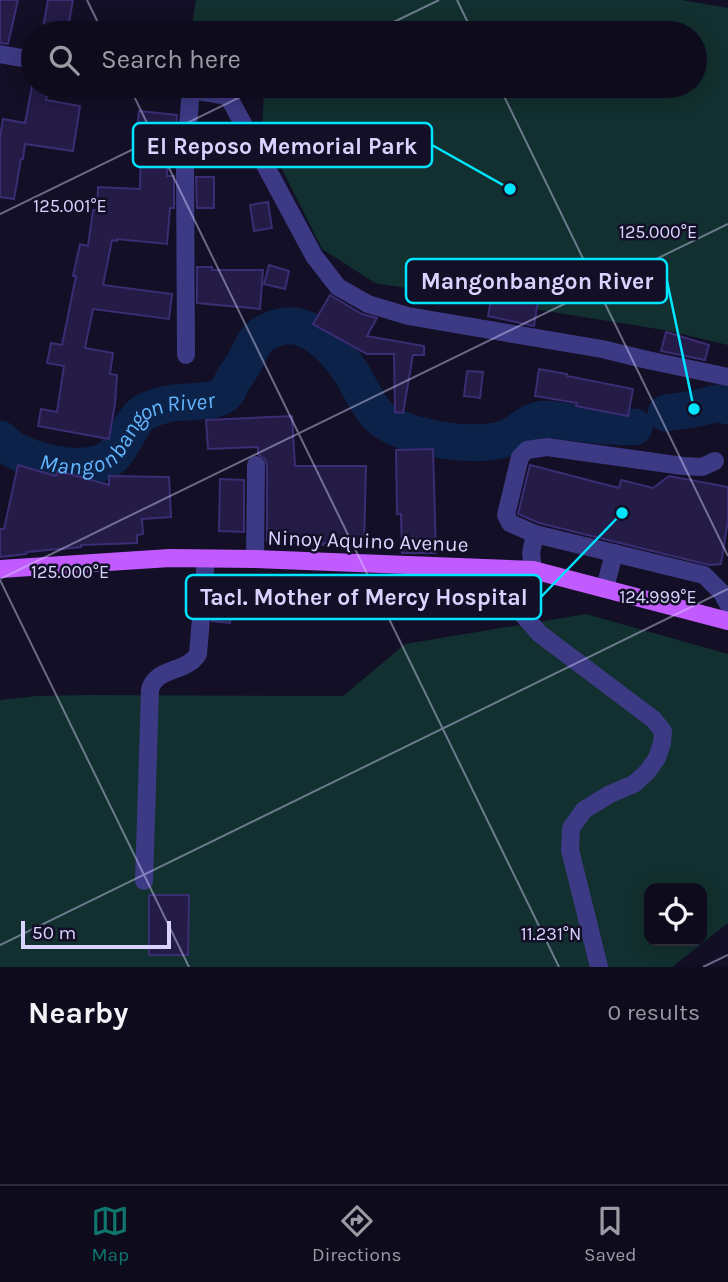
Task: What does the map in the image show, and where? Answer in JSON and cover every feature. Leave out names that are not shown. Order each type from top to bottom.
[{"type":"main road","name":"Ninoy Aquino Avenue","points":[[0,569],[170,558],[533,570],[728,621]]},
{"type":"street","points":[[0,54],[21,58]]},
{"type":"street","points":[[186,355],[185,161],[190,98]]},
{"type":"street","points":[[229,98],[314,256],[338,287],[368,304],[408,316],[602,349],[728,377]]},
{"type":"street","points":[[715,461],[702,467],[683,466],[547,447],[527,450],[520,457],[506,515],[510,523],[535,534],[704,575],[722,593],[728,604]]},
{"type":"street","points":[[255,559],[256,465]]},
{"type":"street","points":[[533,570],[531,553],[535,534]]},
{"type":"street","points":[[605,588],[614,553]]},
{"type":"street","points":[[144,881],[150,690],[152,682],[160,675],[189,664],[198,654],[206,559]]},
{"type":"street","points":[[524,616],[540,634],[653,719],[663,731],[657,758],[648,771],[634,784],[610,794],[584,810],[571,828],[570,850],[599,967]]},
{"type":"green space","points":[[196,0],[682,0],[728,8],[728,345],[664,330],[375,283],[322,249],[262,129],[264,98],[707,98],[707,21],[193,21]]},
{"type":"green space","points":[[586,614],[728,654],[728,923],[707,940],[707,883],[644,883],[644,946],[699,946],[672,967],[0,967],[0,700],[88,695],[343,696],[405,644]]},
{"type":"building","points":[[0,0],[18,0],[8,44],[0,43]]},
{"type":"building","points":[[48,0],[73,0],[69,21],[44,21]]},
{"type":"building","points":[[30,98],[46,98],[80,106],[73,151],[25,144],[14,199],[0,197],[0,137],[3,119],[25,123]]},
{"type":"building","points":[[139,111],[177,115],[175,144],[168,143],[167,176],[174,176],[174,208],[170,208],[167,244],[112,240],[103,285],[172,294],[169,319],[93,309],[85,348],[113,353],[110,374],[117,375],[109,439],[38,426],[41,409],[57,412],[64,366],[47,363],[51,343],[62,345],[80,244],[88,246],[93,210],[97,210],[98,187],[140,189],[141,141],[136,140]]},
{"type":"building","points":[[196,177],[214,177],[214,208],[197,208]]},
{"type":"building","points":[[268,202],[272,228],[254,231],[250,205]]},
{"type":"building","points":[[269,265],[289,271],[285,289],[264,284]]},
{"type":"building","points":[[197,267],[212,267],[212,270],[263,270],[260,309],[197,303]]},
{"type":"building","points":[[330,295],[362,314],[377,318],[367,336],[424,346],[424,355],[413,355],[403,413],[395,412],[394,354],[367,354],[313,324]]},
{"type":"building","points":[[510,295],[538,300],[534,326],[488,316],[492,296],[509,299]]},
{"type":"building","points":[[666,332],[709,345],[705,360],[661,351]]},
{"type":"building","points":[[539,369],[633,389],[628,416],[535,396]]},
{"type":"building","points":[[467,371],[483,372],[480,398],[464,396]]},
{"type":"building","points":[[292,416],[295,466],[366,466],[364,545],[267,541],[267,465],[265,459],[258,454],[258,447],[208,449],[206,420]]},
{"type":"building","points":[[433,449],[436,553],[402,553],[401,514],[397,514],[396,450]]},
{"type":"building","points":[[18,465],[56,476],[58,471],[109,485],[109,476],[169,477],[171,517],[142,519],[143,534],[137,535],[137,543],[81,545],[0,557],[0,529],[4,529]]},
{"type":"building","points":[[530,465],[619,488],[621,480],[653,488],[669,476],[728,487],[728,520],[721,564],[709,565],[539,523],[518,514]]},
{"type":"building","points":[[220,479],[244,480],[244,532],[219,531]]},
{"type":"building","points":[[214,596],[233,599],[230,623],[212,621]]},
{"type":"building","points":[[149,895],[189,895],[188,955],[149,955]]},
{"type":"waterway","name":"Mangonbangon River","points":[[0,439],[22,454],[49,463],[78,466],[103,462],[113,456],[139,416],[146,411],[158,406],[214,399],[225,394],[257,340],[272,330],[291,326],[311,332],[330,346],[351,372],[379,416],[395,427],[409,432],[444,440],[478,442],[507,438],[533,422],[544,419],[634,427]]},
{"type":"waterway","name":"Mangonbangon River","points":[[666,413],[718,403],[728,406]]},
{"type":"place","name":"El Reposo Memorial Park","points":[[510,189]]},
{"type":"place","name":"Mangonbangon River","points":[[694,409]]},
{"type":"place","name":"Tacl. Mother of Mercy Hospital","points":[[622,513]]}]
